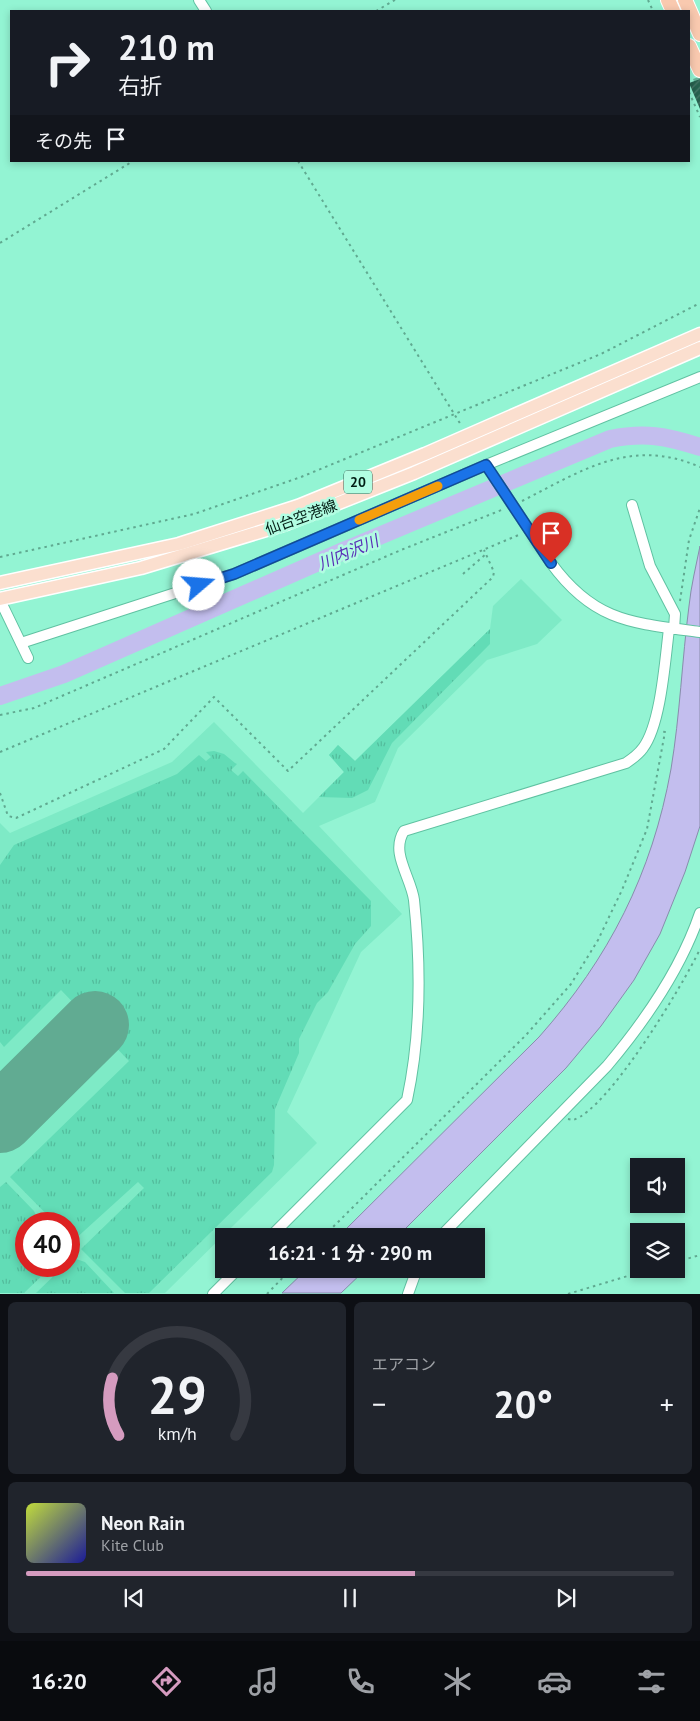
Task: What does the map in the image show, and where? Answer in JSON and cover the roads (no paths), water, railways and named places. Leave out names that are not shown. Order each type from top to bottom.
[{"type":"highway","points":[[690,11],[700,34]]},
{"type":"highway","points":[[690,48],[700,70]]},
{"type":"main road","name":"仙台空港線","points":[[0,584],[198,538],[298,506],[468,436],[700,334]]},
{"type":"main road","name":"仙台空港線","points":[[0,599],[141,568],[286,524],[414,473],[700,348]]},
{"type":"street","points":[[21,643],[234,574],[700,377]]},
{"type":"street","points":[[488,468],[562,579],[584,601],[604,612],[623,619],[673,629],[700,632]]},
{"type":"street","points":[[279,1228],[407,1100],[413,1073],[418,1017],[414,898],[399,851],[399,839],[404,831],[626,763],[644,748],[653,730],[675,614],[650,566],[632,505]]},
{"type":"street","points":[[0,599],[28,658]]},
{"type":"street","points":[[449,1228],[607,1066],[626,1043],[672,973],[700,913]]},
{"type":"street","points":[[213,1294],[229,1278]]},
{"type":"street","points":[[408,1294],[414,1278]]},
{"type":"waterway","name":"川内沢川","points":[[0,696],[64,674],[341,552],[610,439],[655,436],[700,447]]}]
